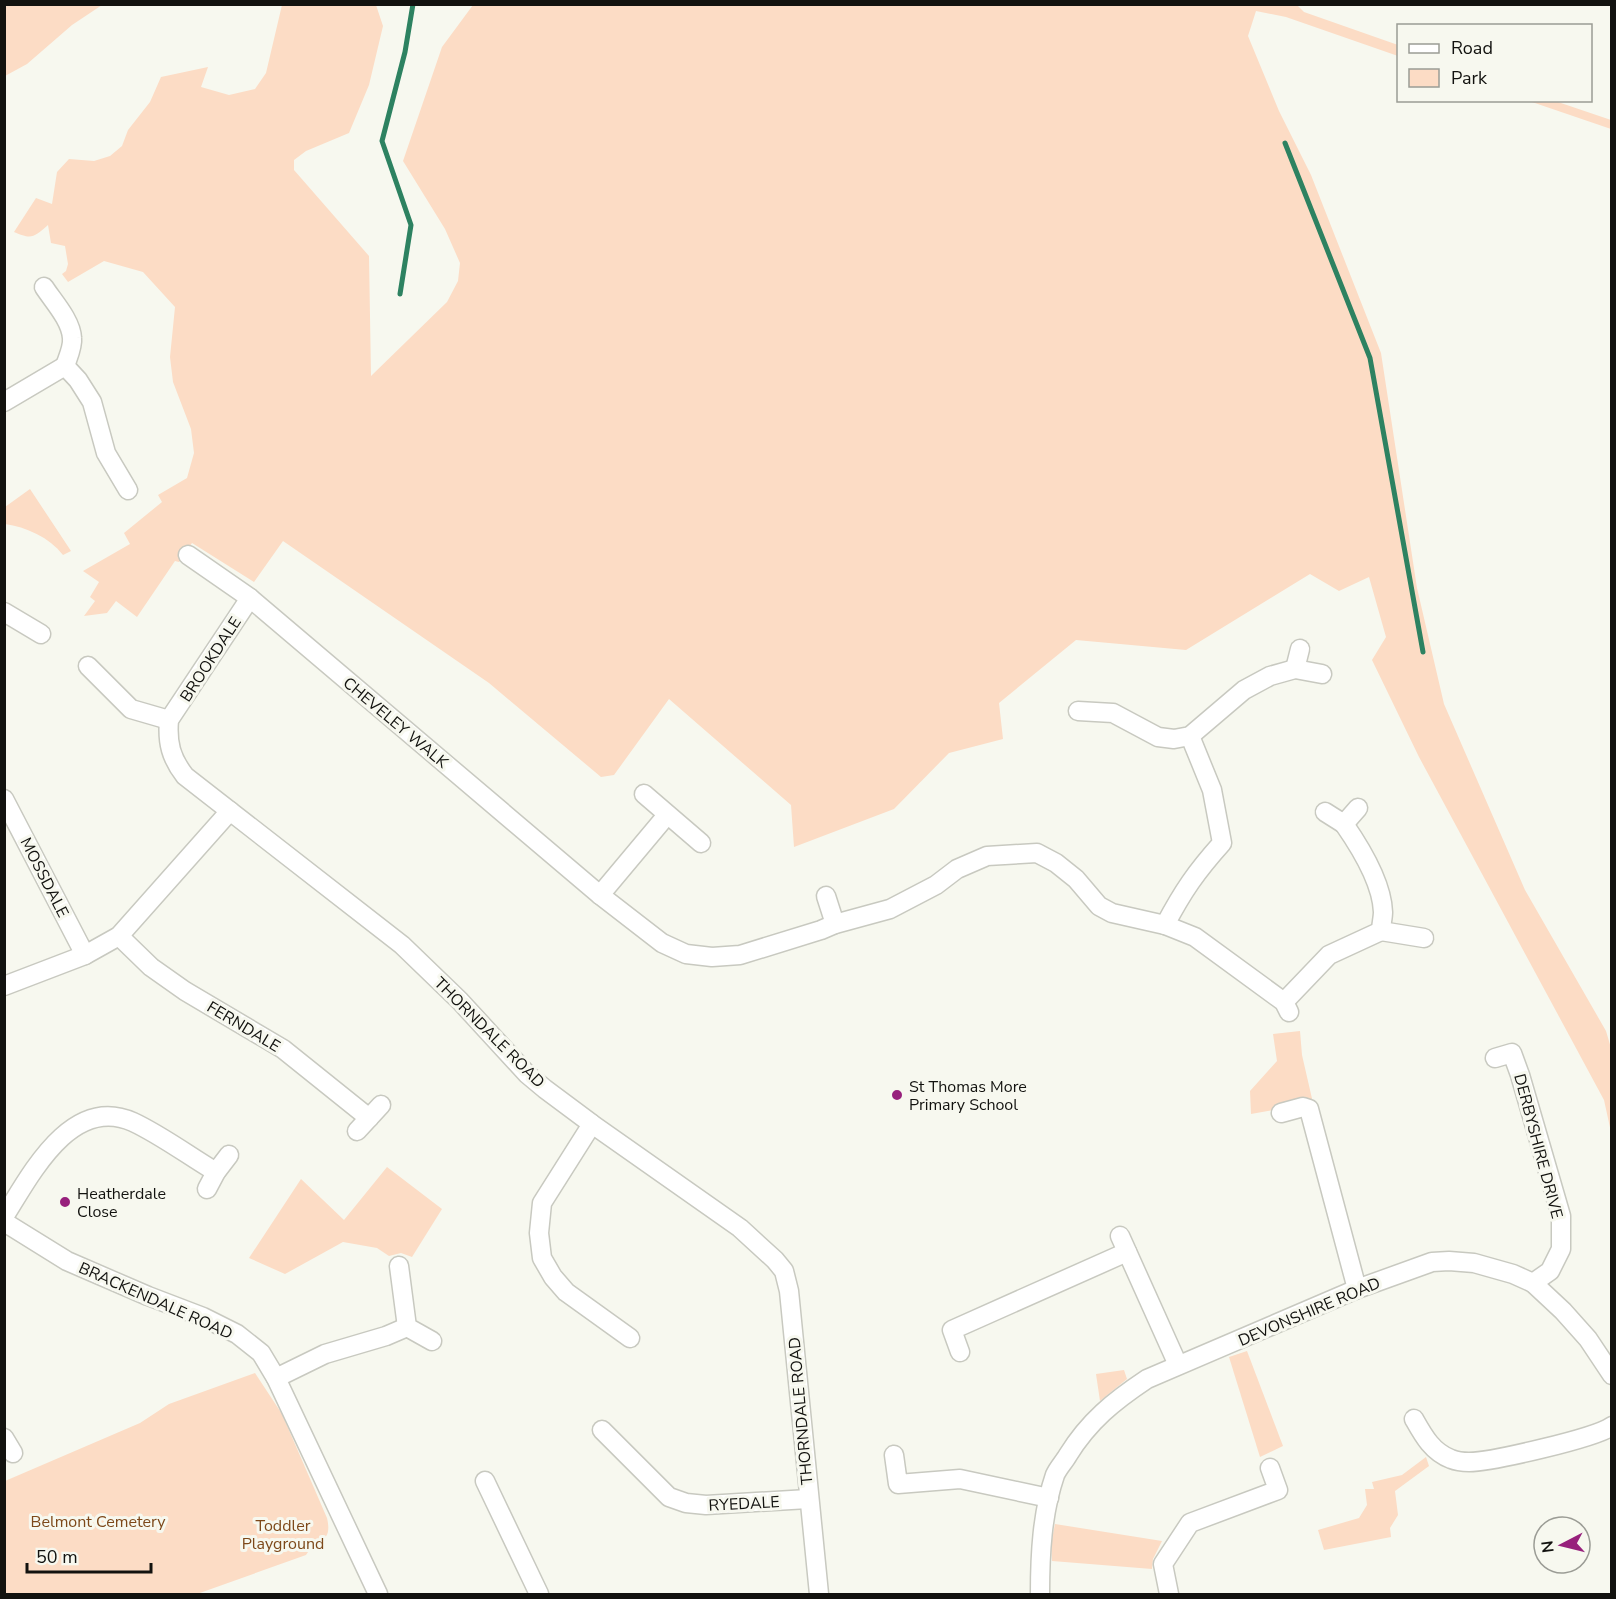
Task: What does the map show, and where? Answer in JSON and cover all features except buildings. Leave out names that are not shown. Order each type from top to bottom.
[{"type":"street","points":[[4,402],[65,366],[70,352],[72,338],[68,325],[44,287]]},
{"type":"street","points":[[65,366],[78,380],[92,402],[106,453],[128,490]]},
{"type":"street","name":"CHEVELEY WALK","points":[[188,555],[250,598],[600,895],[662,943],[686,954],[712,957],[740,956],[835,924],[890,909],[936,885],[957,869],[987,856],[1037,853],[1056,863],[1076,879],[1099,906],[1112,913],[1165,925],[1195,937],[1286,1007],[1329,955],[1380,931]]},
{"type":"street","name":"BROOKDALE","points":[[169,720],[250,598]]},
{"type":"street","points":[[9,618],[41,633]]},
{"type":"street","points":[[1295,669],[1300,649]]},
{"type":"street","points":[[4,986],[85,955],[119,936],[230,811],[185,776],[176,765],[168,744],[169,720],[131,709],[88,667]]},
{"type":"street","points":[[1078,711],[1115,705],[1158,737],[1174,739],[1190,735],[1244,690],[1270,676],[1295,669],[1322,674]]},
{"type":"street","points":[[1165,925],[1182,891],[1222,843],[1212,790],[1190,735]]},
{"type":"street","points":[[644,794],[701,843]]},
{"type":"street","name":"MOSSDALE","points":[[4,799],[85,955]]},
{"type":"street","points":[[1344,824],[1358,808]]},
{"type":"street","name":"THORNDALE ROAD","points":[[230,811],[402,945],[460,1002],[527,1074],[592,1124],[740,1228],[784,1271],[789,1290],[819,1594]]},
{"type":"street","points":[[1325,812],[1344,824],[1358,844],[1376,883],[1383,911],[1380,931],[1424,938]]},
{"type":"street","points":[[600,895],[667,815]]},
{"type":"street","points":[[826,896],[835,924]]},
{"type":"street","name":"FERNDALE","points":[[119,936],[151,968],[185,991],[283,1049],[369,1118]]},
{"type":"street","name":"DERBYSHIRE DRIVE","points":[[1495,1058],[1512,1053],[1561,1216],[1561,1249],[1550,1271],[1533,1283]]},
{"type":"street","points":[[1281,1113],[1303,1107],[1310,1109],[1357,1289]]},
{"type":"street","points":[[4,1217],[36,1167],[60,1137],[78,1124],[97,1118],[114,1118],[131,1122],[216,1172]]},
{"type":"street","points":[[592,1124],[542,1203],[539,1233],[542,1258],[566,1292],[630,1340]]},
{"type":"street","points":[[207,1189],[229,1155]]},
{"type":"street","name":"BRACKENDALE ROAD","points":[[4,1222],[67,1261],[204,1317],[237,1334],[261,1353],[276,1378],[378,1594]]},
{"type":"street","points":[[960,1352],[952,1330],[1124,1244],[1178,1365]]},
{"type":"street","name":"DEVONSHIRE ROAD","points":[[1040,1594],[1040,1555],[1044,1522],[1056,1472],[1078,1437],[1091,1423],[1119,1398],[1148,1378],[1357,1289],[1432,1262],[1474,1263],[1513,1274],[1533,1283],[1563,1311],[1588,1340],[1611,1375]]},
{"type":"street","points":[[399,1266],[407,1327]]},
{"type":"street","points":[[276,1378],[325,1354],[386,1336],[407,1327]]},
{"type":"street","points":[[407,1327],[432,1341]]},
{"type":"street","points":[[1414,1418],[1424,1437],[1439,1453],[1452,1460],[1469,1462],[1556,1444],[1611,1426]]},
{"type":"street","name":"RYEDALE","points":[[602,1430],[669,1497],[686,1503],[706,1506],[808,1499]]},
{"type":"street","points":[[894,1455],[898,1484],[960,1479],[1049,1498]]},
{"type":"street","points":[[1169,1594],[1163,1564],[1190,1523],[1278,1490],[1270,1468]]},
{"type":"street","points":[[485,1481],[539,1594]]},
{"type":"green space","points":[[5,4],[102,5],[72,25],[27,64],[5,76]]},
{"type":"green space","points":[[1296,4],[1304,12],[1397,45],[1397,56],[1286,17],[1256,11],[1248,36],[1279,111],[1311,175],[1381,353],[1417,588],[1444,704],[1525,890],[1606,1031],[1611,1048],[1611,1132],[1604,1100],[1419,757],[1372,660],[1386,637],[1369,577],[1339,591],[1310,574],[1186,650],[1076,640],[999,703],[1003,739],[949,753],[894,809],[794,847],[791,805],[669,699],[614,775],[601,777],[489,683],[283,541],[254,582],[192,543],[179,562],[175,561],[137,617],[116,601],[107,613],[84,616],[95,601],[90,597],[99,582],[83,571],[130,544],[124,533],[162,502],[158,495],[187,478],[194,453],[191,429],[173,382],[170,357],[175,307],[143,272],[104,261],[68,282],[62,274],[66,271],[68,264],[65,246],[51,243],[48,225],[32,236],[14,232],[36,198],[52,204],[57,172],[69,159],[94,161],[110,156],[122,146],[128,130],[150,102],[161,77],[208,67],[201,87],[229,95],[255,89],[266,73],[282,5],[376,5],[383,26],[369,85],[349,133],[306,151],[294,160],[294,170],[369,256],[371,376],[447,302],[458,281],[460,263],[445,229],[403,161],[442,47],[473,5]]},
{"type":"green space","points":[[1532,102],[1558,102],[1611,120],[1611,129]]},
{"type":"green space","points":[[30,489],[71,551],[63,555],[37,534],[5,524],[5,507]]},
{"type":"green space","points":[[1300,1031],[1302,1055],[1313,1103],[1251,1114],[1250,1091],[1277,1061],[1273,1034]]},
{"type":"green space","points":[[387,1167],[442,1209],[412,1257],[401,1253],[389,1256],[377,1248],[343,1242],[285,1274],[249,1258],[301,1179],[344,1220]]},
{"type":"green space","points":[[1247,1351],[1283,1446],[1260,1457],[1229,1357]]},
{"type":"green space","points":[[1124,1370],[1127,1379],[1100,1401],[1096,1374]]},
{"type":"green space","points":[[255,1373],[282,1414],[327,1518],[328,1532],[323,1540],[306,1555],[197,1594],[5,1594],[5,1481],[140,1423],[169,1404]]},
{"type":"green space","points":[[1426,1457],[1429,1466],[1395,1491],[1398,1515],[1390,1528],[1391,1537],[1324,1550],[1318,1530],[1359,1518],[1367,1505],[1365,1489],[1374,1489],[1372,1482],[1402,1475]]},
{"type":"green space","points":[[1055,1524],[1162,1541],[1153,1559],[1152,1569],[1052,1561],[1051,1544]]},
{"type":"waterway","points":[[400,294],[411,225],[382,141],[405,52],[413,4]]},
{"type":"waterway","points":[[1285,143],[1370,358],[1423,652]]},
{"type":"place","name":"St Thomas More Primary School","points":[[897,1095]]},
{"type":"place","name":"Heatherdale Close","points":[[65,1202]]},
{"type":"park label","name":"Belmont Cemetery","points":[[98,1521]]},
{"type":"park label","name":"Toddler Playground","points":[[283,1534]]}]
